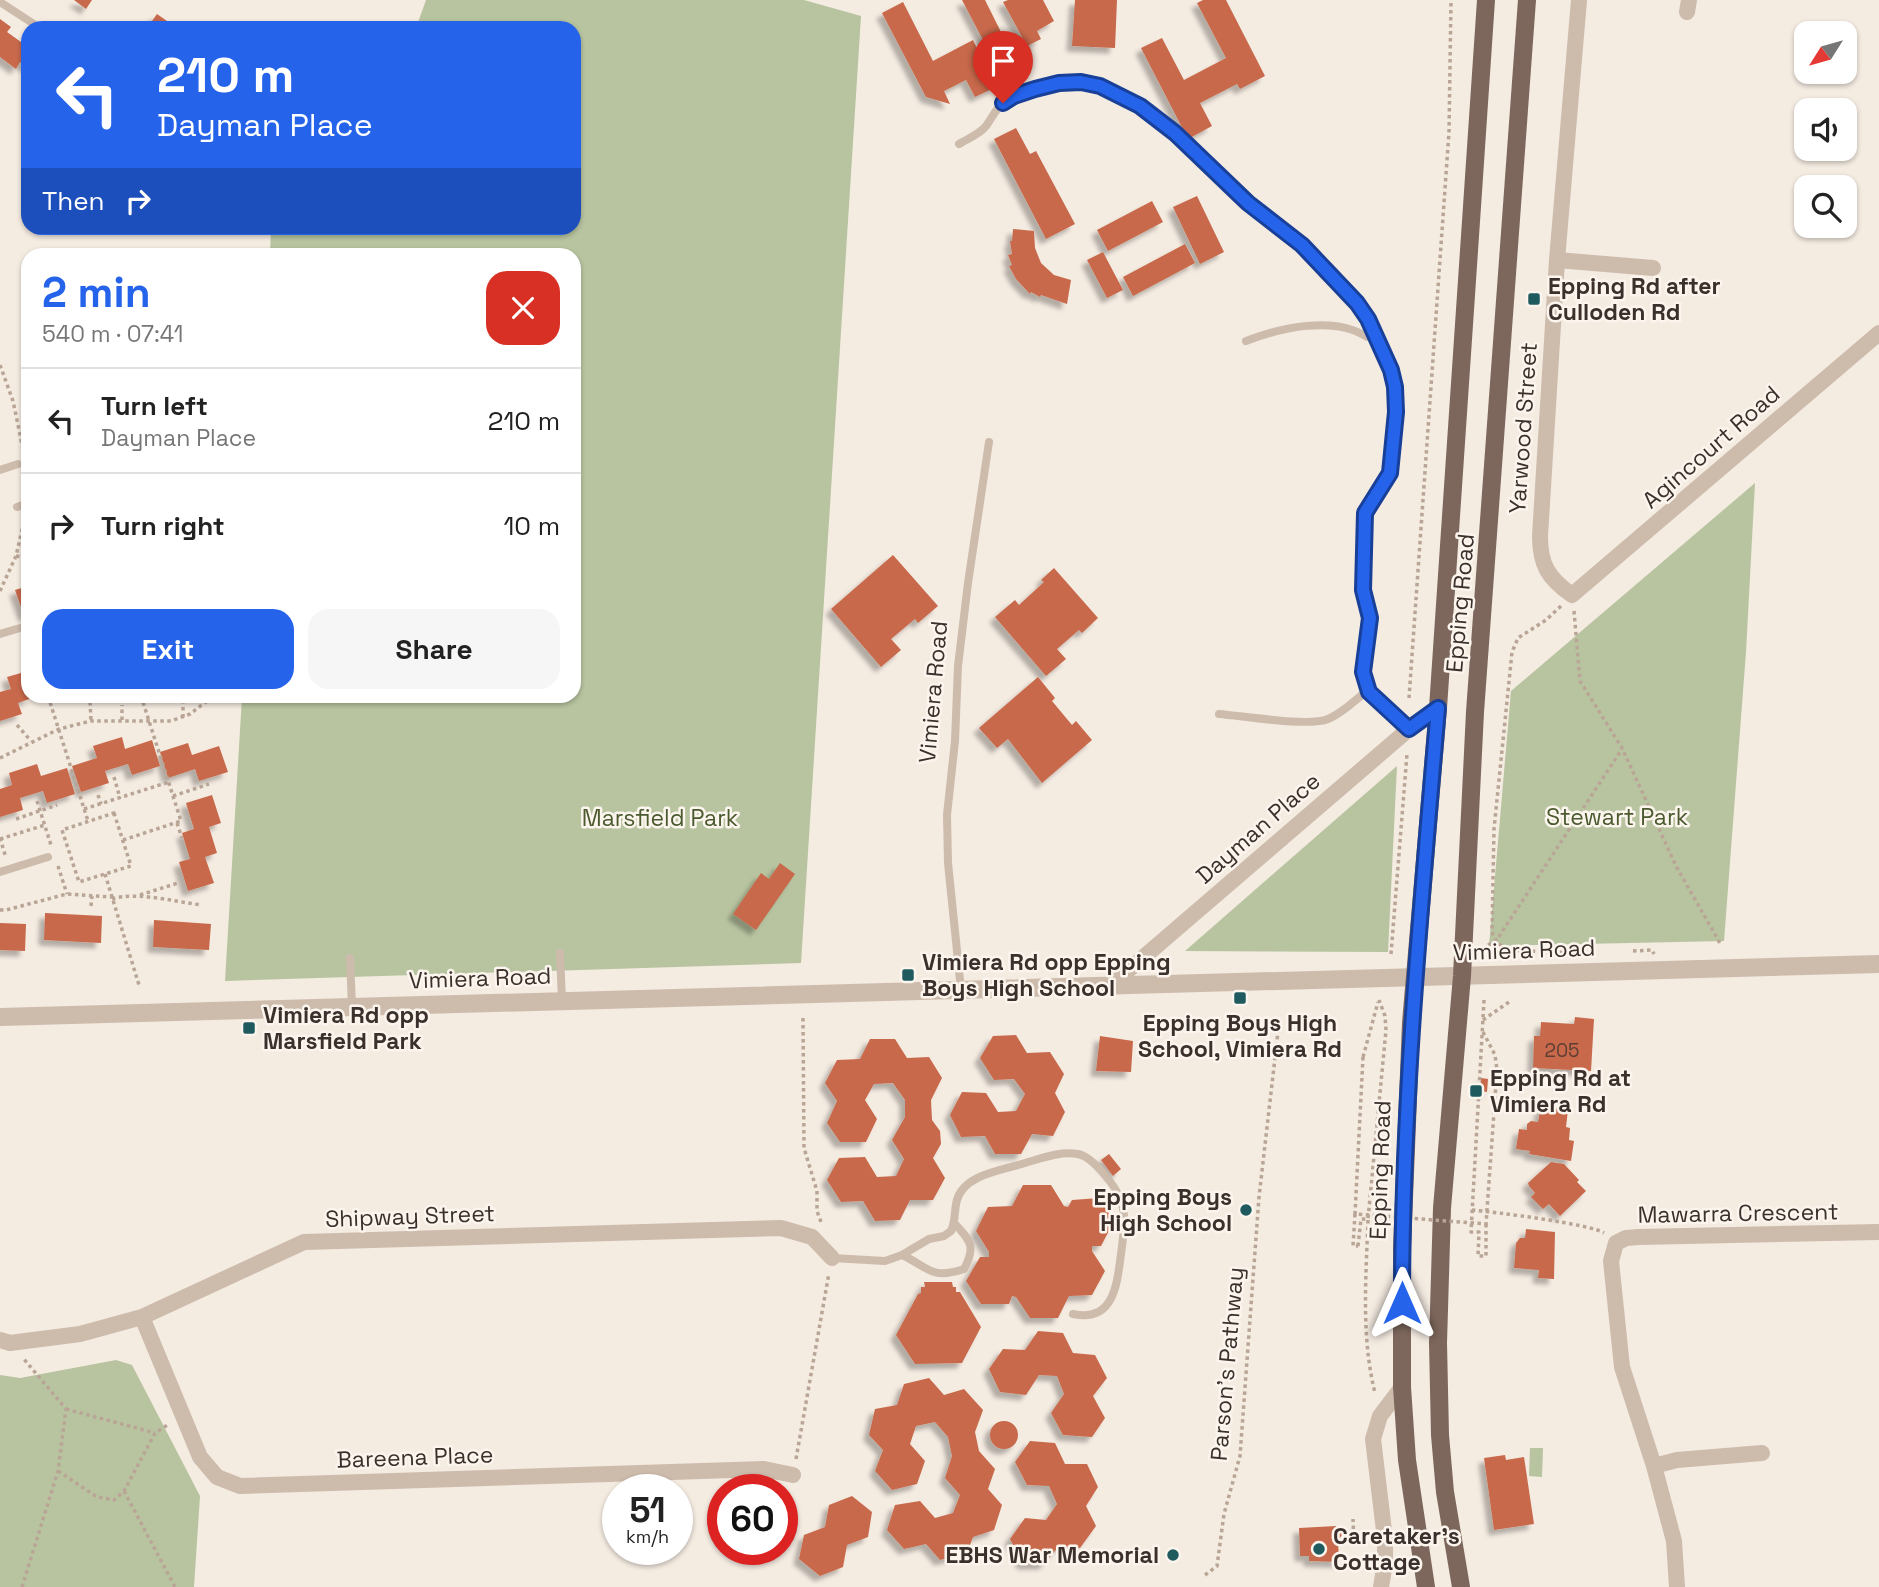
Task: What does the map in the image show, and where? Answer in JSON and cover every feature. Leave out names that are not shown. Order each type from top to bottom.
[{"type":"main road","name":"Epping Road","points":[[1426,1587],[1407,1460],[1402,1387],[1402,1248],[1414,978],[1438,708],[1486,0]]},
{"type":"main road","name":"Epping Road","points":[[1461,1587],[1445,1492],[1440,1435],[1438,1343],[1442,1208],[1462,976],[1475,712],[1527,0]]},
{"type":"street","name":"Yarwood Street","points":[[1573,595],[1558,584],[1539,556],[1557,260],[1578,0]]},
{"type":"street","points":[[1557,260],[1653,268]]},
{"type":"street","name":"Agincourt Road","points":[[1573,595],[1879,333]]},
{"type":"street","name":"Dayman Place","points":[[1110,986],[1409,729],[1438,708]]},
{"type":"street","name":"Vimiera Road","points":[[0,1017],[1879,964]]},
{"type":"street","name":"Shipway Street","points":[[5,1341],[80,1334],[142,1317],[304,1242],[781,1228],[812,1237],[832,1258]]},
{"type":"street","name":"Mawarra Crescent","points":[[1677,1587],[1674,1541],[1654,1466],[1622,1367],[1611,1261],[1616,1243],[1626,1238],[1639,1237],[1879,1232]]},
{"type":"street","name":"Bareena Place","points":[[142,1317],[200,1457],[217,1477],[240,1486],[764,1469],[788,1474]]},
{"type":"street","points":[[1381,1587],[1385,1539],[1373,1439],[1380,1416],[1402,1387]]},
{"type":"street","points":[[1654,1466],[1677,1460],[1762,1453]]},
{"type":"lane","points":[[0,2],[29,21]]},
{"type":"lane","points":[[959,144],[984,129],[1003,103],[1014,96],[1059,83],[1081,82],[1100,86],[1140,106],[1175,133],[1248,203],[1302,245],[1357,303],[1376,334],[1391,370],[1396,412],[1390,473],[1376,499],[1368,506],[1364,521],[1363,590],[1370,618],[1363,672],[1367,690],[1409,729]]},
{"type":"lane","points":[[1246,341],[1277,329],[1306,327],[1356,329],[1367,337],[1376,334]]},
{"type":"lane","name":"Vimiera Road","points":[[961,990],[948,863],[947,815],[960,652],[989,442]]},
{"type":"lane","points":[[0,470],[18,464]]},
{"type":"lane","points":[[17,507],[21,506]]},
{"type":"lane","points":[[0,634],[20,628]]},
{"type":"lane","points":[[1219,714],[1309,723],[1326,720],[1367,690]]},
{"type":"lane","points":[[0,872],[48,857]]},
{"type":"lane","points":[[560,953],[562,1001]]},
{"type":"lane","points":[[349,958],[352,1006]]},
{"type":"lane","points":[[832,1258],[885,1261],[902,1255],[929,1238],[944,1236],[951,1231],[961,1190],[979,1176],[1063,1153],[1081,1154],[1112,1184],[1121,1201],[1123,1233],[1116,1290],[1111,1300],[1103,1309],[1085,1317],[1073,1314]]},
{"type":"lane","points":[[902,1255],[916,1261],[929,1272],[946,1275],[964,1269],[972,1254],[969,1239],[954,1224]]},
{"type":"path","name":"Epping Road","points":[[1409,698],[1449,132],[1451,0]]},
{"type":"path","points":[[0,365],[13,401]]},
{"type":"path","points":[[16,556],[21,557]]},
{"type":"path","points":[[1573,595],[1580,681],[1622,748],[1676,866],[1721,945]]},
{"type":"path","points":[[1573,595],[1546,620],[1518,638],[1512,652],[1494,829],[1492,932],[1496,941],[1506,950],[1579,953]]},
{"type":"path","points":[[50,703],[88,821]]},
{"type":"path","points":[[90,703],[91,721]]},
{"type":"path","points":[[123,840],[181,821],[143,703]]},
{"type":"path","points":[[183,703],[183,717]]},
{"type":"path","points":[[0,758],[59,729],[91,721],[171,721],[190,715],[205,703]]},
{"type":"path","points":[[121,720],[122,705]]},
{"type":"path","points":[[17,725],[31,741]]},
{"type":"path","points":[[1391,954],[1409,729]]},
{"type":"path","points":[[1488,945],[1496,941],[1622,748]]},
{"type":"path","points":[[114,777],[120,798]]},
{"type":"path","points":[[149,779],[152,787]]},
{"type":"path","points":[[84,809],[169,782]]},
{"type":"path","points":[[173,796],[209,784]]},
{"type":"path","points":[[98,795],[101,804]]},
{"type":"path","points":[[16,818],[57,805]]},
{"type":"path","points":[[114,813],[131,866],[79,882],[62,830],[88,821],[114,813]]},
{"type":"path","points":[[177,823],[182,838]]},
{"type":"path","points":[[7,859],[0,839],[45,825]]},
{"type":"path","points":[[104,874],[139,985]]},
{"type":"path","points":[[137,895],[178,883]]},
{"type":"path","points":[[0,910],[60,896],[112,898],[137,895],[202,905]]},
{"type":"path","points":[[60,896],[60,904]]},
{"type":"path","points":[[91,906],[92,896]]},
{"type":"path","points":[[15,915],[16,908]]},
{"type":"path","points":[[1627,951],[1652,950]]},
{"type":"path","points":[[1368,1219],[1361,1219],[1358,1246],[1353,1246],[1363,1057],[1379,1000],[1385,1016],[1386,1030],[1368,1219],[1366,1285],[1367,1362],[1380,1416]]},
{"type":"path","points":[[1482,1030],[1495,1055],[1497,1070],[1486,1256],[1478,1256],[1479,1232],[1471,1231],[1482,1030],[1484,1000]]},
{"type":"path","points":[[1483,1020],[1509,1002]]},
{"type":"path","name":"Parson's Pathway","points":[[1205,1575],[1217,1566],[1224,1514],[1240,1456],[1259,1197],[1279,1023]]},
{"type":"path","points":[[1472,1210],[1599,1230],[1616,1243]]},
{"type":"path","points":[[1355,1213],[1486,1224]]},
{"type":"path","points":[[5,1341],[66,1409],[155,1433]]},
{"type":"path","points":[[22,1587],[58,1471],[66,1409]]},
{"type":"path","points":[[58,1471],[103,1500],[114,1500],[124,1491],[155,1433],[182,1416]]},
{"type":"path","points":[[124,1491],[175,1587]]},
{"type":"path","points":[[1339,1542],[1354,1542],[1353,1519]]},
{"type":"green space","name":"Marsfield Park","points":[[426,0],[804,0],[861,16],[801,963],[225,981],[242,703],[581,703],[581,248],[270,248],[271,235],[581,235],[581,21],[418,21]]},
{"type":"green space","name":"Stewart Park","points":[[1755,483],[1746,652],[1724,941],[1489,946],[1511,691]]},
{"type":"green space","points":[[1397,766],[1388,952],[1185,951]]},
{"type":"green space","points":[[116,1360],[132,1365],[200,1496],[194,1587],[0,1587],[0,1375],[20,1378]]},
{"type":"green space","points":[[1530,1448],[1543,1448],[1542,1477],[1529,1476]]},
{"type":"building","points":[[74,0],[92,0],[86,9]]},
{"type":"building","points":[[962,0],[985,0],[1011,52],[995,60],[1009,87],[1005,89],[999,76],[992,79],[996,87],[975,97],[966,80],[944,91],[950,104],[926,97],[882,13],[903,2],[933,61],[973,40],[979,52],[992,46],[984,42]]},
{"type":"building","points":[[1043,0],[1054,21],[1037,31],[1041,39],[1027,46],[1003,2]]},
{"type":"building","points":[[1075,0],[1117,0],[1115,48],[1072,46]]},
{"type":"building","points":[[1203,0],[1226,0],[1265,76],[1240,89],[1237,84],[1200,103],[1212,126],[1188,139],[1141,48],[1162,38],[1184,80],[1226,58],[1197,3]]},
{"type":"building","points":[[157,14],[167,21],[152,21]]},
{"type":"building","points":[[0,19],[11,27],[7,32],[21,42],[21,63],[16,69],[0,57]]},
{"type":"building","points":[[1016,128],[1030,154],[1036,151],[1075,224],[1046,239],[994,139]]},
{"type":"building","points":[[1197,196],[1224,252],[1200,264],[1173,207]]},
{"type":"building","points":[[1152,201],[1163,222],[1108,251],[1097,230]]},
{"type":"building","points":[[1013,229],[1034,231],[1035,248],[1041,263],[1054,275],[1071,280],[1067,304],[1031,292],[1030,294],[1016,279],[1009,266],[1012,265],[1008,255],[1012,254],[1010,241]]},
{"type":"building","points":[[1185,244],[1195,263],[1133,296],[1123,277]]},
{"type":"building","points":[[1103,252],[1123,290],[1107,298],[1087,260]]},
{"type":"building","points":[[893,555],[938,606],[918,623],[915,619],[891,639],[901,650],[881,667],[831,609]]},
{"type":"building","points":[[1054,568],[1098,618],[1082,633],[1079,630],[1057,649],[1066,659],[1046,676],[995,617],[1015,600],[1019,605],[1044,582],[1041,580]]},
{"type":"building","points":[[21,588],[21,607],[15,590]]},
{"type":"building","points":[[21,673],[21,702],[18,703],[22,714],[0,721],[0,692],[11,689],[7,677]]},
{"type":"building","points":[[1038,677],[1055,698],[1052,701],[1072,725],[1076,721],[1092,740],[1042,783],[1008,739],[997,748],[979,728]]},
{"type":"building","points":[[122,737],[125,749],[152,740],[160,766],[132,775],[128,764],[105,771],[109,783],[81,792],[72,766],[97,758],[93,746]]},
{"type":"building","points":[[188,743],[192,755],[219,746],[228,772],[199,781],[195,769],[168,778],[160,752]]},
{"type":"building","points":[[37,764],[41,776],[67,768],[75,794],[47,803],[43,791],[20,798],[23,810],[0,817],[0,789],[12,785],[9,773]]},
{"type":"building","points":[[212,795],[221,823],[209,827],[217,853],[205,857],[214,883],[188,891],[179,862],[190,859],[182,833],[194,829],[186,803]]},
{"type":"building","points":[[780,863],[795,874],[756,930],[733,914],[761,873],[769,879]]},
{"type":"building","points":[[45,913],[102,916],[101,943],[44,940]]},
{"type":"building","points":[[154,920],[211,924],[209,950],[153,947]]},
{"type":"building","points":[[0,923],[26,924],[25,951],[0,950]]},
{"type":"building","points":[[1575,1017],[1594,1019],[1591,1071],[1533,1068],[1534,1036],[1540,1036],[1541,1022],[1574,1024]]},
{"type":"building","points":[[1016,1035],[1027,1053],[1050,1052],[1064,1074],[1055,1093],[1065,1112],[1053,1136],[1032,1134],[1021,1154],[995,1154],[985,1136],[961,1137],[950,1115],[962,1092],[986,1093],[998,1112],[1016,1111],[1025,1094],[1014,1079],[994,1080],[980,1058],[993,1036]]},
{"type":"building","points":[[1100,1036],[1133,1041],[1131,1072],[1096,1071]]},
{"type":"building","points":[[870,1039],[895,1039],[907,1058],[929,1057],[942,1078],[931,1100],[932,1120],[940,1131],[941,1144],[933,1158],[945,1178],[933,1200],[910,1200],[900,1220],[875,1221],[863,1201],[841,1202],[827,1180],[839,1158],[865,1157],[877,1177],[896,1176],[904,1159],[892,1140],[905,1117],[905,1100],[893,1083],[874,1084],[865,1100],[877,1119],[866,1142],[840,1142],[827,1123],[837,1101],[825,1083],[837,1060],[860,1059]]},
{"type":"building","points":[[1481,1078],[1488,1079],[1487,1092],[1480,1091]]},
{"type":"building","points":[[1541,1106],[1568,1110],[1566,1127],[1570,1128],[1569,1140],[1574,1141],[1571,1161],[1529,1154],[1530,1151],[1516,1149],[1519,1129],[1527,1130],[1527,1124],[1531,1121],[1538,1122]]},
{"type":"building","points":[[1109,1154],[1121,1169],[1113,1176],[1101,1160]]},
{"type":"building","points":[[1551,1162],[1564,1164],[1586,1191],[1560,1216],[1549,1204],[1543,1209],[1531,1197],[1535,1193],[1528,1183]]},
{"type":"building","points":[[1023,1185],[1051,1185],[1064,1206],[1068,1207],[1072,1200],[1099,1198],[1114,1221],[1101,1246],[1092,1246],[1092,1251],[1105,1271],[1092,1295],[1069,1296],[1058,1318],[1030,1318],[1016,1297],[1012,1296],[1009,1304],[981,1304],[966,1281],[980,1257],[989,1257],[989,1252],[976,1231],[988,1207],[1012,1206]]},
{"type":"building","points":[[1526,1229],[1555,1232],[1554,1279],[1538,1278],[1539,1270],[1514,1268],[1516,1243],[1520,1238],[1525,1238]]},
{"type":"building","points":[[924,1282],[952,1282],[981,1327],[962,1363],[915,1364],[896,1335],[921,1293],[921,1287],[925,1287]]},
{"type":"building","points":[[1038,1331],[1063,1333],[1073,1353],[1095,1355],[1107,1378],[1093,1396],[1105,1418],[1092,1437],[1063,1435],[1051,1413],[1064,1394],[1057,1376],[1039,1375],[1026,1395],[1000,1392],[989,1369],[1003,1349],[1025,1350]]},
{"type":"building","points":[[929,1378],[944,1395],[964,1389],[983,1410],[975,1432],[979,1451],[995,1469],[988,1489],[1002,1505],[994,1530],[973,1537],[967,1553],[940,1560],[926,1544],[904,1549],[887,1530],[895,1505],[920,1501],[935,1518],[953,1513],[960,1495],[945,1478],[952,1456],[948,1437],[935,1422],[916,1426],[910,1444],[925,1461],[917,1484],[892,1490],[875,1471],[883,1450],[869,1435],[875,1409],[897,1405],[904,1384]]},
{"type":"building","points":[[1004,1421],[1014,1425],[1018,1435],[1014,1445],[1004,1449],[994,1445],[990,1435],[994,1425]]},
{"type":"building","points":[[1030,1441],[1055,1443],[1065,1464],[1087,1464],[1098,1487],[1086,1506],[1096,1526],[1080,1548],[1059,1546],[1044,1564],[1023,1564],[1010,1539],[1025,1518],[1046,1520],[1057,1504],[1049,1486],[1027,1485],[1015,1462]]},
{"type":"building","points":[[1505,1455],[1506,1460],[1524,1457],[1534,1524],[1494,1530],[1484,1458]]},
{"type":"building","points":[[852,1496],[872,1512],[868,1537],[847,1545],[843,1567],[820,1576],[799,1559],[804,1535],[825,1527],[829,1505]]},
{"type":"building","name":"Caretaker's Cottage","points":[[1336,1526],[1343,1534],[1338,1540],[1339,1562],[1309,1561],[1309,1556],[1300,1556],[1299,1528]]},
{"type":"place","name":"Epping Rd after Culloden Rd","points":[[1534,299]]},
{"type":"place","name":"Vimiera Rd opp Epping Boys High School","points":[[908,975]]},
{"type":"place","name":"Epping Boys High School, Vimiera Rd","points":[[1240,998]]},
{"type":"place","name":"Vimiera Rd opp Marsfield Park","points":[[249,1028]]},
{"type":"place","name":"Epping Rd at Vimiera Rd","points":[[1476,1091]]},
{"type":"place","name":"Epping Boys High School","points":[[1246,1210]]},
{"type":"place","name":"Caretaker's Cottage","points":[[1319,1549]]},
{"type":"place","name":"EBHS War Memorial","points":[[1173,1555]]},
{"type":"route","points":[[1003,103],[1035,89],[1059,83],[1081,82],[1100,86],[1140,106],[1175,133],[1248,203],[1302,245],[1357,303],[1376,334],[1391,370],[1396,412],[1393,457],[1390,473],[1365,513],[1363,590],[1370,618],[1363,672],[1369,692],[1409,729],[1438,708],[1411,1023],[1402,1303]]}]
